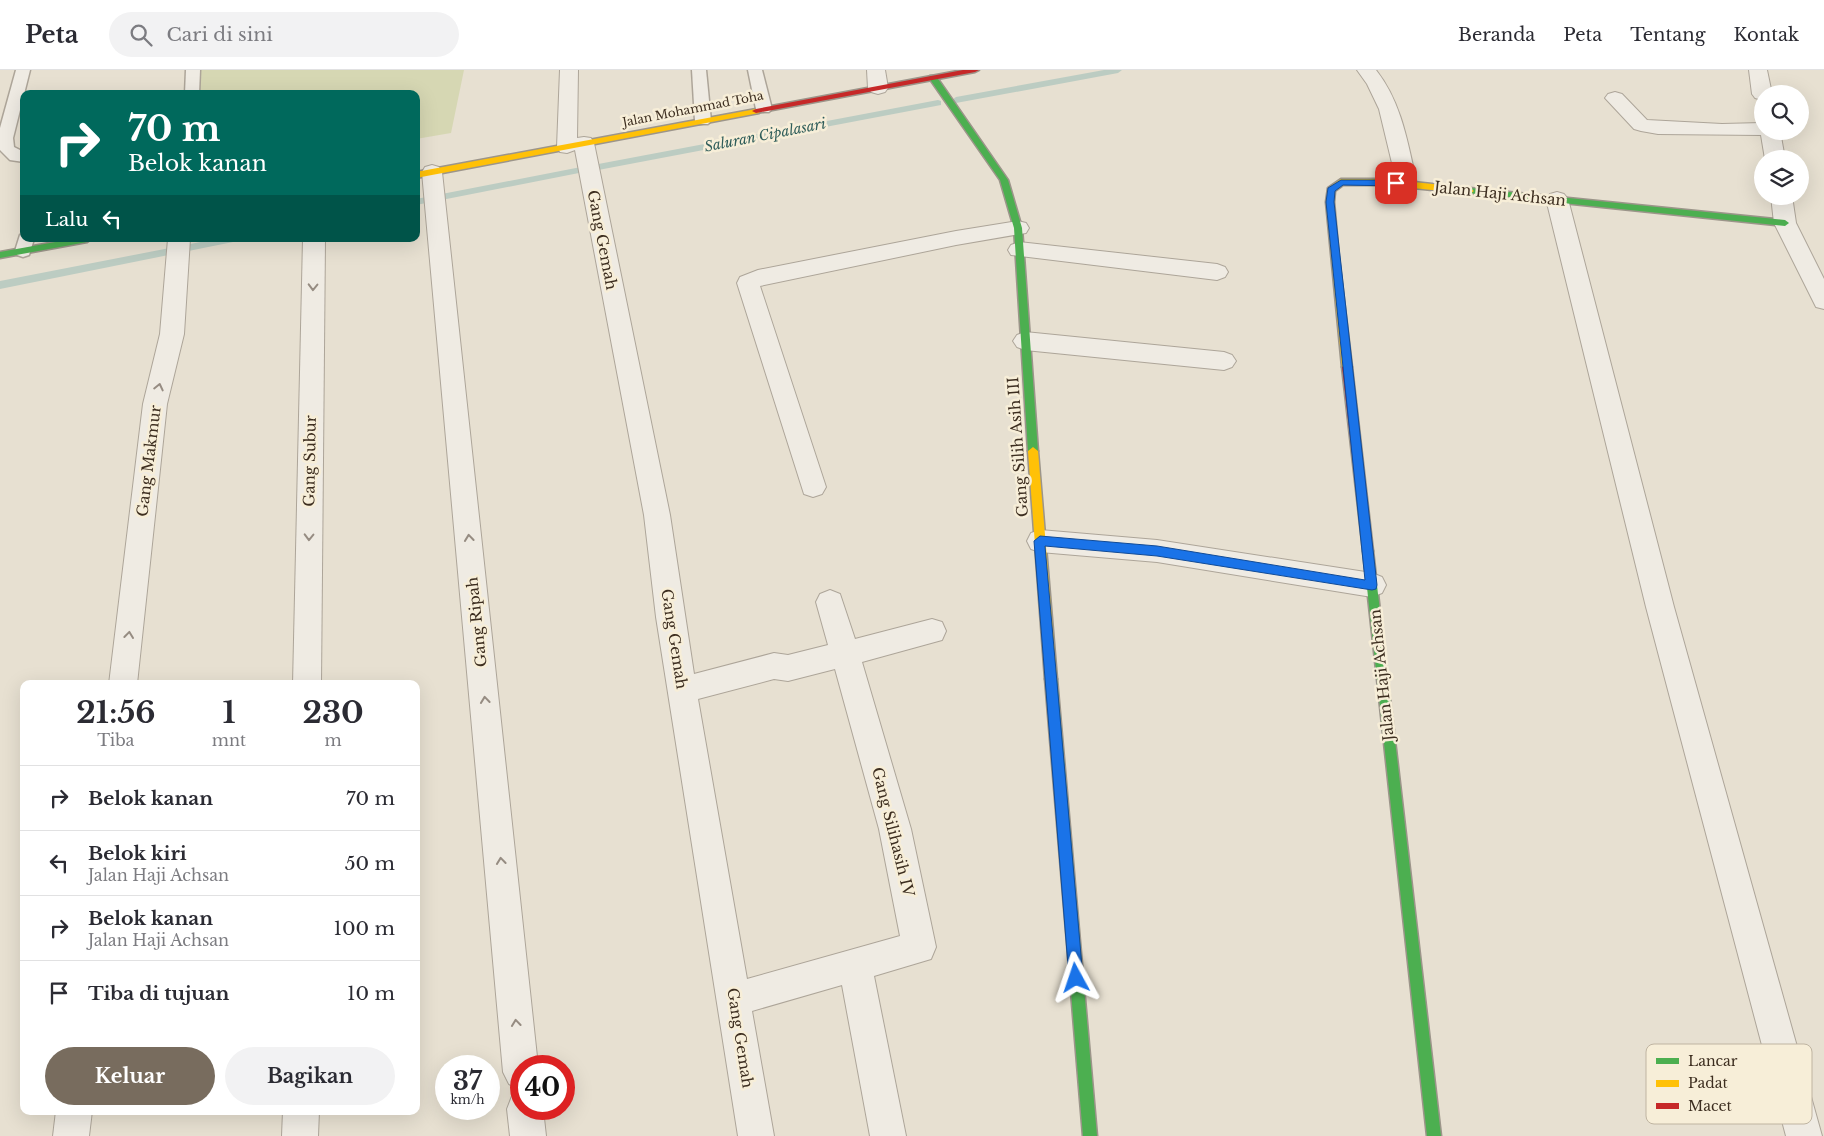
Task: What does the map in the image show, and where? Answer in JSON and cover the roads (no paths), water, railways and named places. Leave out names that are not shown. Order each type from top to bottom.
[{"type":"street","name":"Gang Gemah","points":[[569,70],[575,145],[627,369],[658,515],[670,616],[756,1136]]},
{"type":"street","name":"Jalan Mohammad Toha","points":[[424,174],[764,109],[877,79],[932,78],[975,70]]},
{"type":"street","points":[[1366,70],[1373,78],[1391,114],[1407,184]]},
{"type":"street","points":[[1758,70],[1760,85]]},
{"type":"street","name":"Gang Silih Asih III","points":[[932,78],[1004,180],[1018,239],[1040,541],[1090,1136]]},
{"type":"street","points":[[1615,98],[1641,125],[1658,128],[1754,129]]},
{"type":"street","name":"Gang Ripah","points":[[424,174],[519,1055]]},
{"type":"street","name":"Jalan Haji Achsan","points":[[1434,1136],[1330,202],[1331,190],[1341,182],[1385,182],[1785,224]]},
{"type":"street","points":[[1557,200],[1660,607],[1779,1044]]},
{"type":"street","points":[[1782,205],[1785,224],[1824,301]]},
{"type":"street","points":[[812,488],[748,283],[758,278],[895,250],[1018,239],[1217,272]]},
{"type":"street","points":[[0,255],[24,245],[56,242]]},
{"type":"street","name":"Gang Subur","points":[[307,680],[314,242]]},
{"type":"street","name":"Gang Makmur","points":[[123,680],[155,404],[172,334],[178,244]]},
{"type":"street","points":[[1025,341],[1224,361]]},
{"type":"street","points":[[1040,541],[1157,551],[1372,585]]},
{"type":"street","name":"Gang Silihasih IV","points":[[734,999],[919,947],[895,828],[830,602]]},
{"type":"street","points":[[682,690],[774,666],[788,668],[932,631]]},
{"type":"street","points":[[855,966],[888,1136]]},
{"type":"street","points":[[71,1136],[74,1115]]},
{"type":"street","points":[[300,1136],[301,1115]]},
{"type":"street","points":[[526,1120],[528,1136]]},
{"type":"lane","points":[[20,156],[16,156],[8,149],[5,138],[23,70]]},
{"type":"lane","points":[[192,70],[192,90]]},
{"type":"lane","points":[[699,70],[702,121]]},
{"type":"lane","points":[[755,70],[764,109]]},
{"type":"waterway","name":"Saluran Cipalasari","points":[[956,100],[1118,70]]},
{"type":"waterway","name":"Saluran Cipalasari","points":[[593,168],[938,103]]},
{"type":"waterway","name":"Saluran Cipalasari","points":[[438,198],[581,170]]},
{"type":"waterway","name":"Saluran Cipalasari","points":[[420,201],[431,199]]},
{"type":"waterway","name":"Saluran Cipalasari","points":[[179,249],[217,242]]},
{"type":"waterway","name":"Saluran Cipalasari","points":[[0,285],[176,250]]}]
